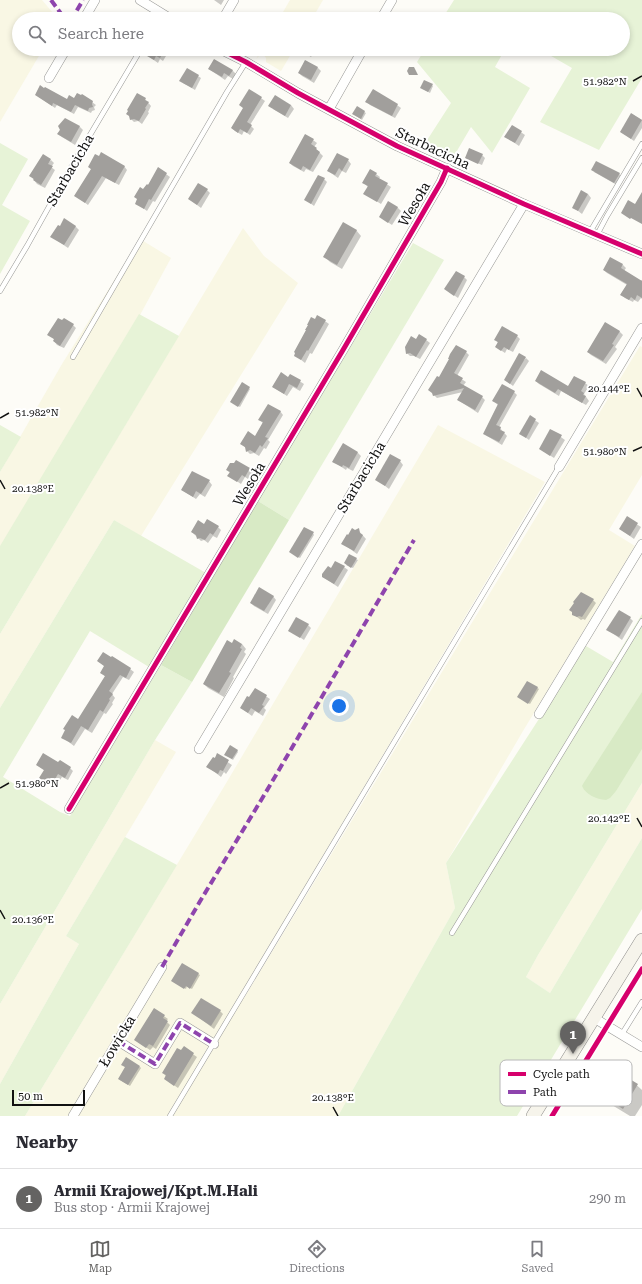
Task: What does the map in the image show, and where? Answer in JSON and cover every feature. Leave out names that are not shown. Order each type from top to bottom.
[{"type":"street","points":[[88,12],[95,0]]},
{"type":"street","points":[[140,0],[156,12]]},
{"type":"street","points":[[227,12],[234,0]]},
{"type":"street","points":[[385,12],[392,0]]},
{"type":"street","points":[[48,78],[62,56]]},
{"type":"street","name":"Starbacicha","points":[[234,56],[298,93],[397,146],[524,204],[642,254]]},
{"type":"street","points":[[328,109],[359,56]]},
{"type":"street","name":"Wesoła","points":[[69,809],[343,350],[441,182],[447,168]]},
{"type":"street","name":"Starbacicha","points":[[199,749],[524,204]]},
{"type":"street","points":[[559,467],[642,328]]},
{"type":"street","points":[[539,714],[642,544]]},
{"type":"street","points":[[568,1060],[642,940]]},
{"type":"street","name":"Łowicka","points":[[73,1116],[162,967]]},
{"type":"street","points":[[594,1018],[642,1047]]},
{"type":"street","points":[[118,1041],[155,1064],[180,1023],[214,1044]]},
{"type":"street","points":[[534,1116],[540,1106]]},
{"type":"lane","name":"Starbacicha","points":[[0,291],[137,56]]},
{"type":"lane","points":[[73,357],[227,92],[246,62]]},
{"type":"lane","points":[[594,233],[642,144]]},
{"type":"lane","points":[[594,233],[607,216],[642,158]]},
{"type":"lane","points":[[170,1116],[559,467]]},
{"type":"lane","points":[[452,932],[642,621]]},
{"type":"lane","points":[[622,1034],[642,1002]]},
{"type":"shaded area","points":[[0,0],[42,0],[52,12],[12,12],[12,56],[39,56],[0,122]]},
{"type":"shaded area","points":[[290,0],[323,0],[316,12],[283,12]]},
{"type":"shaded area","points":[[265,56],[290,56],[281,71],[266,62]]},
{"type":"shaded area","points":[[243,228],[264,256],[298,283],[141,536],[114,520],[0,708],[0,634]]},
{"type":"shaded area","points":[[140,239],[171,258],[140,315],[0,549],[0,472],[62,364]]},
{"type":"shaded area","points":[[640,346],[642,347],[642,475],[609,530],[635,546],[523,731],[446,863],[455,908],[338,1116],[25,1116],[225,785],[438,425],[545,482],[238,999],[244,998]]},
{"type":"shaded area","points":[[155,740],[176,752],[66,936],[79,944],[0,1084],[0,1004]]},
{"type":"shaded area","points":[[642,783],[642,838],[550,993],[526,977]]},
{"type":"green space","points":[[454,0],[642,0],[642,78],[599,150],[540,122],[572,68],[551,56],[630,56],[630,12],[446,12]]},
{"type":"green space","points":[[421,56],[501,56],[495,67],[530,88],[492,153],[471,127],[451,161],[422,148],[451,103],[417,62]]},
{"type":"green space","points":[[0,143],[28,159],[2,205],[30,221],[0,274]]},
{"type":"green space","points":[[413,243],[444,260],[289,520],[258,501]]},
{"type":"green space","points":[[139,314],[179,336],[0,634],[0,546]]},
{"type":"green space","points":[[0,425],[21,437],[0,472]]},
{"type":"green space","points":[[258,501],[289,520],[192,682],[161,665]]},
{"type":"green space","points":[[114,520],[206,573],[149,667],[90,631],[3,777],[60,812],[70,816],[161,665],[192,682],[155,740],[0,1004],[0,708]]},
{"type":"green space","points":[[642,614],[642,783],[526,977],[550,993],[642,838],[642,909],[551,1060],[500,1060],[500,1106],[523,1106],[517,1116],[338,1116],[455,908],[446,863],[586,646],[613,662]]},
{"type":"green space","points":[[642,692],[642,749],[610,798],[606,800],[592,796],[586,792],[582,786]]},
{"type":"green space","points":[[125,837],[177,865],[25,1116],[0,1116],[0,1084],[79,944],[66,936]]},
{"type":"building","points":[[147,56],[156,56],[154,60]]},
{"type":"building","points":[[214,59],[233,70],[229,76],[224,73],[222,77],[208,69]]},
{"type":"building","points":[[305,60],[318,67],[311,80],[298,73]]},
{"type":"building","points":[[409,67],[414,67],[418,75],[409,75],[407,71]]},
{"type":"building","points":[[187,68],[199,75],[192,88],[179,81]]},
{"type":"building","points":[[424,80],[433,84],[428,92],[420,88]]},
{"type":"building","points":[[40,85],[67,99],[69,95],[74,98],[77,93],[82,94],[93,101],[93,107],[89,108],[88,111],[75,105],[71,112],[53,103],[52,106],[35,95]]},
{"type":"building","points":[[249,89],[262,97],[247,122],[252,125],[247,133],[240,129],[238,133],[231,128],[243,108],[239,105]]},
{"type":"building","points":[[373,89],[398,104],[392,116],[365,102]]},
{"type":"building","points":[[137,93],[146,98],[145,100],[149,102],[139,121],[134,119],[130,120],[129,116],[126,114]]},
{"type":"building","points":[[275,95],[291,105],[285,116],[268,106]]},
{"type":"building","points":[[357,106],[365,111],[361,119],[352,114]]},
{"type":"building","points":[[631,113],[642,120],[631,139],[620,132]]},
{"type":"building","points":[[65,118],[80,126],[71,142],[57,134],[60,130],[58,126]]},
{"type":"building","points":[[512,125],[522,131],[515,143],[504,137]]},
{"type":"building","points":[[305,134],[314,139],[311,144],[320,152],[310,170],[303,166],[301,170],[289,163]]},
{"type":"building","points":[[469,148],[483,154],[478,164],[465,158]]},
{"type":"building","points":[[101,152],[125,166],[115,183],[102,176],[85,203],[74,196],[91,169],[88,167],[95,154],[99,156]]},
{"type":"building","points":[[337,153],[349,159],[342,171],[339,168],[335,175],[327,171]]},
{"type":"building","points":[[43,154],[51,159],[48,164],[53,166],[41,185],[29,176]]},
{"type":"building","points":[[596,161],[620,173],[614,183],[591,170]]},
{"type":"building","points":[[158,167],[167,173],[144,209],[135,204],[137,199],[134,197],[140,187],[143,189],[147,184],[148,185]]},
{"type":"building","points":[[370,169],[377,173],[375,176],[388,183],[377,202],[363,194],[368,186],[362,183]]},
{"type":"building","points":[[318,175],[325,178],[311,204],[304,200]]},
{"type":"building","points":[[198,183],[208,189],[197,205],[188,199]]},
{"type":"building","points":[[581,190],[588,194],[578,211],[572,208]]},
{"type":"building","points":[[642,192],[642,224],[621,213],[628,200],[635,204]]},
{"type":"building","points":[[388,201],[398,207],[388,223],[379,217]]},
{"type":"building","points":[[64,218],[76,226],[64,245],[50,237],[58,225],[60,226]]},
{"type":"building","points":[[343,222],[357,230],[337,265],[323,257]]},
{"type":"building","points":[[610,257],[623,264],[621,268],[642,281],[642,298],[637,295],[635,300],[631,297],[629,300],[620,295],[627,284],[603,270]]},
{"type":"building","points":[[456,271],[465,276],[454,296],[444,289]]},
{"type":"building","points":[[317,315],[326,320],[301,360],[294,356],[294,352],[311,317],[315,319]]},
{"type":"building","points":[[58,318],[62,320],[64,318],[74,324],[60,346],[53,341],[54,339],[47,335]]},
{"type":"building","points":[[605,322],[620,331],[612,344],[614,345],[603,361],[587,352]]},
{"type":"building","points":[[502,326],[518,335],[509,350],[504,347],[501,351],[495,347],[498,342],[494,340]]},
{"type":"building","points":[[419,334],[427,339],[416,357],[410,353],[406,354],[405,347],[411,336],[416,339]]},
{"type":"building","points":[[456,345],[467,351],[454,373],[463,378],[460,383],[483,396],[475,410],[457,400],[464,388],[433,396],[428,390],[437,376],[439,377]]},
{"type":"building","points":[[519,353],[526,357],[510,384],[504,380]]},
{"type":"building","points":[[541,370],[568,386],[574,376],[586,382],[581,391],[584,393],[583,395],[586,396],[582,403],[558,389],[555,393],[535,381]]},
{"type":"building","points":[[281,372],[288,377],[290,374],[301,380],[297,388],[289,384],[284,394],[272,387]]},
{"type":"building","points":[[242,382],[250,387],[238,407],[230,402]]},
{"type":"building","points":[[502,384],[515,391],[496,425],[501,427],[500,430],[505,432],[499,442],[483,434],[498,404],[492,401]]},
{"type":"building","points":[[268,404],[281,411],[265,437],[268,438],[262,447],[260,445],[255,453],[250,450],[246,452],[245,447],[240,444],[248,431],[255,436],[263,422],[258,420]]},
{"type":"building","points":[[530,415],[536,419],[526,438],[519,434]]},
{"type":"building","points":[[550,429],[562,435],[550,456],[539,449]]},
{"type":"building","points":[[343,443],[358,452],[349,468],[343,465],[342,467],[332,462]]},
{"type":"building","points":[[390,454],[401,460],[385,486],[375,480]]},
{"type":"building","points":[[236,460],[250,468],[245,477],[242,475],[237,482],[227,476],[230,472],[226,470],[230,463],[234,463]]},
{"type":"building","points":[[192,471],[210,480],[201,494],[196,491],[193,497],[181,490]]},
{"type":"building","points":[[627,516],[638,523],[630,536],[619,529]]},
{"type":"building","points":[[207,519],[219,526],[213,535],[210,533],[205,540],[200,538],[197,539],[196,535],[191,532],[198,520],[204,524]]},
{"type":"building","points":[[304,527],[314,532],[298,558],[289,552]]},
{"type":"building","points":[[352,528],[355,530],[359,528],[360,533],[363,535],[354,551],[341,544]]},
{"type":"building","points":[[349,554],[357,558],[351,568],[344,563]]},
{"type":"building","points":[[335,561],[345,566],[334,584],[322,577],[322,574],[328,566],[331,568]]},
{"type":"building","points":[[259,587],[274,596],[264,611],[250,603]]},
{"type":"building","points":[[581,592],[594,599],[582,617],[577,617],[572,615],[572,612],[569,610]]},
{"type":"building","points":[[619,610],[631,617],[619,637],[606,630]]},
{"type":"building","points":[[296,617],[309,624],[300,638],[288,631]]},
{"type":"building","points":[[234,639],[242,644],[240,648],[242,649],[229,672],[231,673],[219,693],[203,684],[227,640],[232,643]]},
{"type":"building","points":[[103,652],[131,668],[126,678],[120,675],[109,691],[113,694],[103,712],[100,710],[88,730],[81,726],[71,743],[61,738],[65,730],[63,729],[72,715],[78,719],[105,676],[100,673],[104,666],[97,661]]},
{"type":"building","points":[[527,681],[538,687],[528,704],[517,697]]},
{"type":"building","points":[[255,688],[267,695],[262,705],[264,706],[259,713],[251,708],[248,713],[240,708],[247,696],[249,697]]},
{"type":"building","points":[[230,745],[238,750],[232,759],[224,755]]},
{"type":"building","points":[[43,753],[58,762],[60,760],[71,767],[65,778],[58,774],[51,786],[39,778],[44,770],[36,765]]},
{"type":"building","points":[[217,753],[229,760],[223,771],[220,770],[218,774],[206,767],[213,757],[215,758]]},
{"type":"building","points":[[182,963],[199,973],[190,989],[186,986],[184,989],[171,981]]},
{"type":"building","points":[[201,998],[221,1010],[211,1026],[191,1013]]},
{"type":"building","points":[[154,1008],[165,1015],[163,1018],[168,1021],[153,1046],[149,1044],[146,1048],[134,1040]]},
{"type":"building","points":[[184,1046],[194,1053],[174,1086],[164,1079],[166,1075],[162,1073],[177,1048],[181,1050]]},
{"type":"building","points":[[126,1057],[140,1066],[128,1085],[118,1079],[125,1067],[121,1065]]},
{"type":"building","points":[[632,1080],[638,1084],[632,1094]]},
{"type":"marked path","points":[[51,0],[60,12]]},
{"type":"marked path","points":[[76,12],[83,0]]},
{"type":"marked path","points":[[162,967],[414,540]]},
{"type":"marked path","points":[[118,1041],[155,1064],[180,1023],[214,1044]]},
{"type":"cycle path","points":[[234,56],[298,93],[397,146],[524,204],[642,254]]},
{"type":"cycle path","points":[[69,809],[343,350],[441,182],[447,168]]},
{"type":"cycle path","points":[[586,1060],[642,969]]},
{"type":"cycle path","points":[[552,1116],[558,1106]]},
{"type":"place","name":"Armii Krajowej/Kpt.M.Hali","points":[[573,1054]]}]
